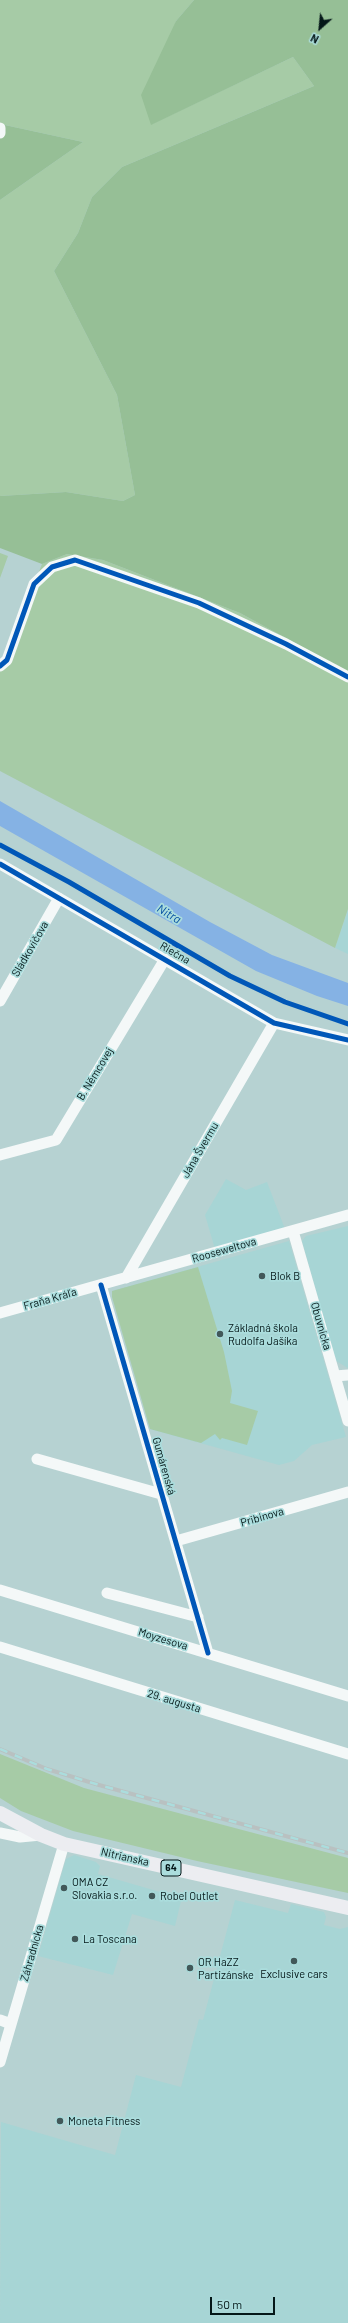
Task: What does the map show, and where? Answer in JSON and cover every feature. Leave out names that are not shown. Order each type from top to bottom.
[{"type":"main road","name":"Nitrianska","points":[[0,1813],[41,1835],[64,1844],[348,1908]]},
{"type":"street","points":[[0,128],[0,133]]},
{"type":"street","points":[[0,666],[7,660],[34,584],[52,567],[75,560],[199,603],[286,644],[348,677]]},
{"type":"street","name":"Riečna","points":[[0,864],[274,1023],[348,1040]]},
{"type":"street","name":"Sládkovičova","points":[[0,1001],[60,898]]},
{"type":"street","name":"B. Němcovej","points":[[0,1155],[56,1140],[165,959]]},
{"type":"street","name":"Jána Švermu","points":[[126,1278],[274,1023]]},
{"type":"street","name":"Rooseweltova","points":[[101,1285],[348,1215]]},
{"type":"street","name":"Obuvnícka","points":[[293,1231],[348,1421]]},
{"type":"street","name":"Fraňa Kráľa","points":[[0,1313],[101,1285]]},
{"type":"street","name":"Gumárenská","points":[[101,1285],[208,1653]]},
{"type":"street","points":[[335,1376],[348,1375]]},
{"type":"street","name":"Gumárenská","points":[[37,1459],[162,1494]]},
{"type":"street","name":"Pribinova","points":[[176,1541],[348,1492]]},
{"type":"street","name":"Moyzesova","points":[[0,1590],[348,1696]]},
{"type":"street","points":[[107,1593],[198,1617]]},
{"type":"street","name":"29. augusta","points":[[0,1647],[348,1754]]},
{"type":"street","points":[[0,1832],[20,1837],[41,1835]]},
{"type":"street","name":"Záhradnícka","points":[[0,2062],[64,1844]]},
{"type":"street","points":[[0,2020],[11,2024]]},
{"type":"shaded area","points":[[348,910],[348,954],[335,948]]},
{"type":"shaded area","points":[[226,1179],[246,1190],[267,1182],[285,1229],[215,1249],[205,1215]]},
{"type":"shaded area","points":[[348,1226],[348,1368],[336,1361],[302,1241],[306,1236]]},
{"type":"shaded area","name":"Základná škola Rudolfa Jašíka","points":[[289,1241],[346,1437],[312,1445],[294,1461],[279,1465],[150,1429],[112,1291]]},
{"type":"shaded area","points":[[74,1855],[96,1862],[100,1866],[98,1874],[174,1896],[173,1898],[181,1901],[175,1926],[132,1914],[113,1975],[38,1956],[66,1859]]},
{"type":"shaded area","points":[[235,1900],[288,1913],[291,1904],[324,1912],[326,1917],[324,1925],[340,1929],[348,1927],[348,2323],[0,2323],[1,2122],[115,2155],[136,2075],[181,2087],[199,2019],[203,2020]]},
{"type":"green space","points":[[0,0],[194,0],[176,21],[152,124],[293,57],[314,86],[122,167],[92,197],[78,233],[54,271],[117,395],[135,495],[123,501],[66,492],[0,496],[0,200],[83,142],[0,124]]},
{"type":"green space","points":[[194,0],[348,0],[348,672],[240,613],[103,560],[67,554],[42,564],[0,548],[0,496],[66,492],[123,501],[135,495],[117,395],[54,271],[78,233],[92,197],[122,167],[314,86],[293,57],[151,125],[141,95],[176,21]]},
{"type":"green space","points":[[0,124],[83,142],[0,200]]},
{"type":"green space","points":[[0,553],[8,556],[0,578]]},
{"type":"green space","points":[[67,554],[103,560],[240,613],[348,672],[348,909],[335,948],[0,771],[0,672],[42,564]]},
{"type":"green space","points":[[198,1267],[224,1352],[232,1391],[230,1403],[258,1411],[247,1445],[222,1438],[220,1440],[215,1434],[201,1443],[150,1429],[112,1297],[112,1291]]},
{"type":"green space","points":[[0,1754],[84,1788],[348,1858],[348,1893],[197,1861],[73,1831],[21,1811],[0,1798]]},
{"type":"water","name":"Nitra","points":[[0,801],[210,922],[272,955],[348,983],[348,1006],[317,996],[256,971],[0,826]]},
{"type":"railway","points":[[0,1749],[47,1769],[99,1785],[348,1853]]},
{"type":"cycle path","points":[[0,666],[7,660],[34,584],[52,567],[75,560],[199,603],[286,644],[348,677]]},
{"type":"cycle path","points":[[0,845],[69,882],[230,976],[285,1002],[348,1024]]},
{"type":"cycle path","points":[[0,864],[274,1023],[348,1040]]},
{"type":"cycle path","points":[[101,1285],[208,1653]]},
{"type":"place","name":"Blok B","points":[[262,1276]]},
{"type":"place","name":"Základná škola Rudolfa Jašíka","points":[[220,1334]]},
{"type":"place","name":"OMA CZ Slovakia s.r.o.","points":[[64,1888]]},
{"type":"place","name":"Robel Outlet","points":[[152,1896]]},
{"type":"place","name":"La Toscana","points":[[75,1939]]},
{"type":"place","name":"Exclusive cars","points":[[294,1961]]},
{"type":"place","name":"OR HaZZ Partizánske","points":[[190,1968]]},
{"type":"place","name":"Moneta Fitness","points":[[60,2121]]}]
